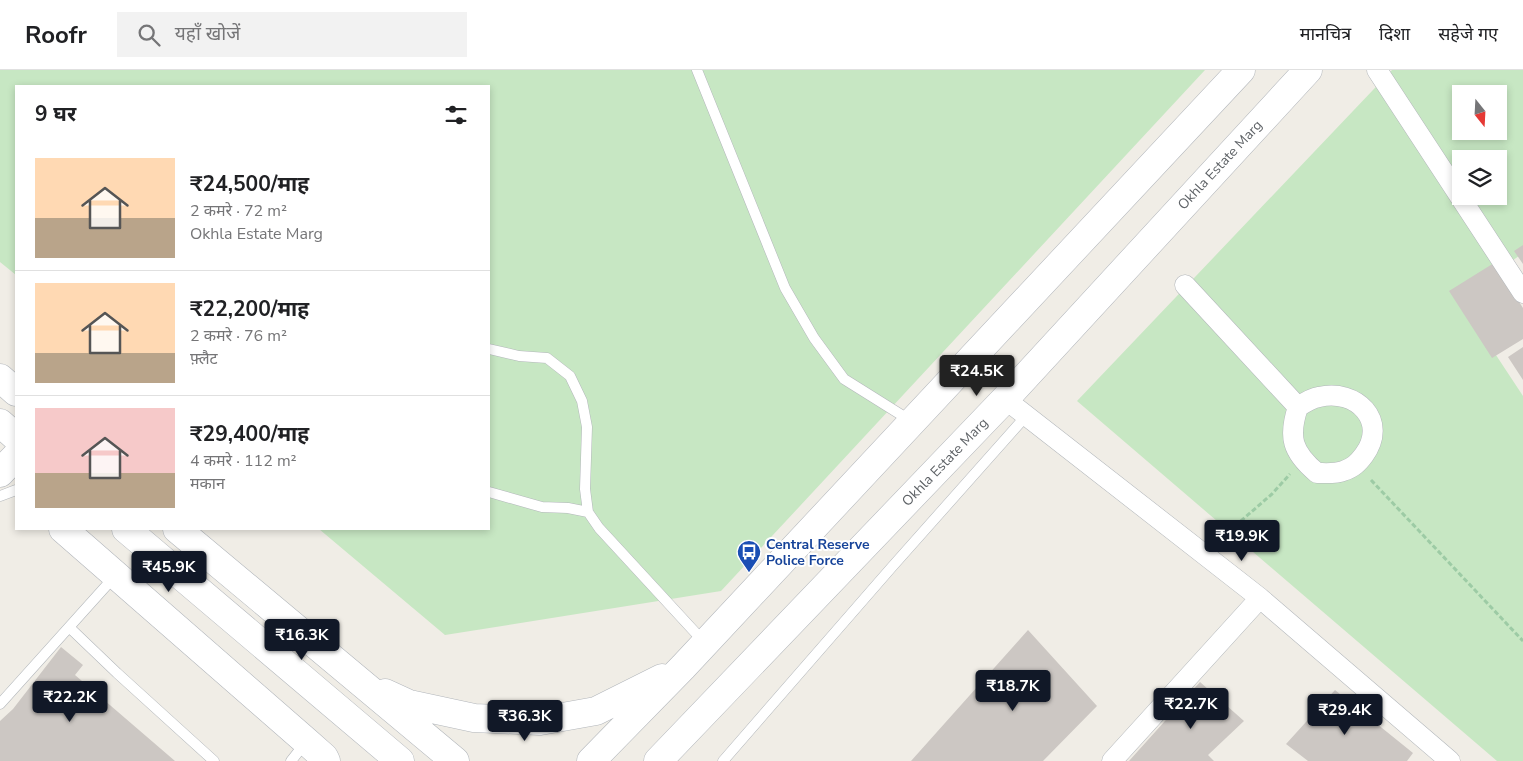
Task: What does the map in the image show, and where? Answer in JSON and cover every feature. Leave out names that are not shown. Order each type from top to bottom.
[{"type":"main road","points":[[591,761],[683,667],[1241,70]]},
{"type":"main road","name":"Okhla Estate Marg","points":[[666,757],[1005,399],[1308,70]]},
{"type":"main road","points":[[0,378],[15,391]]},
{"type":"main road","points":[[0,423],[15,436]]},
{"type":"main road","points":[[15,457],[0,474],[15,488]]},
{"type":"main road","points":[[64,530],[171,624],[299,751],[324,757],[326,761]]},
{"type":"main road","points":[[127,530],[400,761]]},
{"type":"main road","points":[[178,530],[455,761]]},
{"type":"main road","points":[[171,624],[199,590]]},
{"type":"main road","points":[[361,683],[409,704],[474,718],[540,721],[596,711],[683,667]]},
{"type":"main road","points":[[337,708],[368,752],[372,761]]},
{"type":"street","points":[[1377,70],[1523,292]]},
{"type":"street","points":[[1185,285],[1298,407]]},
{"type":"street","points":[[1334,394],[1356,401],[1365,409],[1373,430],[1372,440],[1367,452],[1357,464],[1342,472],[1316,473],[1303,462],[1295,449],[1292,437],[1294,418],[1298,407],[1317,397],[1334,394]]},
{"type":"street","points":[[1005,399],[1260,598],[1450,761]]},
{"type":"street","points":[[1112,761],[1260,598]]},
{"type":"lane","points":[[697,70],[785,288],[814,338],[844,379],[912,421]]},
{"type":"lane","points":[[490,349],[518,356],[547,358],[570,376],[582,401],[588,427],[585,489],[588,512],[599,528],[705,643]]},
{"type":"lane","points":[[723,761],[1026,416]]},
{"type":"lane","points":[[0,496],[15,489]]},
{"type":"lane","points":[[490,492],[542,507],[568,508],[588,512]]},
{"type":"lane","points":[[0,704],[116,575]]},
{"type":"lane","points":[[70,628],[214,761]]},
{"type":"path","points":[[1235,526],[1272,494],[1286,477],[1303,462]]},
{"type":"path","points":[[1357,464],[1523,641]]},
{"type":"green space","points":[[0,70],[1205,70],[721,591],[445,635],[320,530],[490,530],[490,85],[15,85],[15,274],[0,262]]},
{"type":"green space","points":[[1392,70],[1523,70],[1523,253],[1459,299],[1523,396],[1523,761],[1497,761],[1077,401]]},
{"type":"building","points":[[1523,245],[1523,264],[1514,251]]},
{"type":"building","points":[[1494,263],[1523,308],[1523,339],[1492,358],[1449,291]]},
{"type":"building","points":[[1523,347],[1523,380],[1508,357]]},
{"type":"building","points":[[1028,630],[1097,706],[1043,761],[911,761]]},
{"type":"building","points":[[61,647],[83,665],[75,675],[175,761],[0,761],[0,721],[13,709]]},
{"type":"building","points":[[1200,682],[1244,721],[1208,755],[1214,761],[1129,761]]},
{"type":"building","points":[[1335,690],[1413,753],[1407,761],[1308,761],[1286,744]]},
{"type":"place","name":"Central Reserve Police Force","points":[[749,573]]}]
